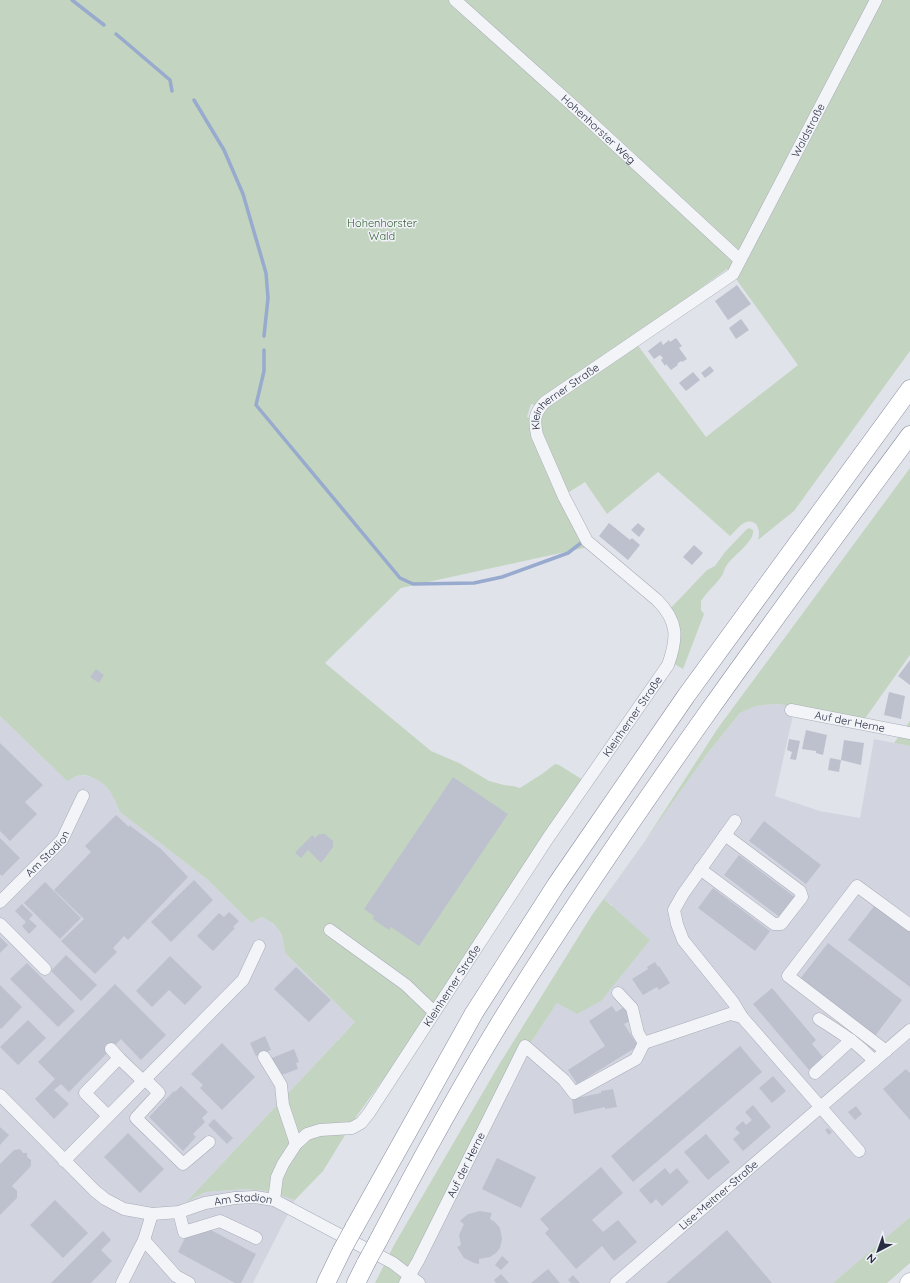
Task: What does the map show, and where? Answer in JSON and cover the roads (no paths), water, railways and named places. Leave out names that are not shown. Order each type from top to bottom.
[{"type":"highway","points":[[326,1283],[354,1228],[474,1013],[556,885],[686,696],[910,389]]},
{"type":"highway","points":[[356,1283],[436,1132],[513,1002],[592,879],[770,624],[910,435]]},
{"type":"street","name":"Hohenhorster Weg","points":[[455,0],[580,112],[740,260]]},
{"type":"street","name":"Waldstraße","points":[[740,260],[876,0]]},
{"type":"street","name":"Kleinherner Straße","points":[[274,1200],[277,1178],[283,1164],[296,1144],[307,1134],[320,1130],[352,1128],[361,1123],[548,838],[668,665],[675,636],[671,617],[666,609],[587,541],[564,497],[538,435],[535,425],[535,415],[539,407],[545,402],[733,274],[740,260]]},
{"type":"street","name":"Auf der Herne","points":[[791,710],[910,733]]},
{"type":"street","name":"Am Stadion","points":[[0,902],[62,840],[83,796]]},
{"type":"street","points":[[735,821],[700,869],[674,910],[683,940],[733,1002],[742,1017],[859,1151]]},
{"type":"street","points":[[700,869],[774,924],[781,924],[802,897],[800,891],[726,835]]},
{"type":"street","points":[[886,1051],[788,976],[857,886],[910,925]]},
{"type":"street","points":[[0,924],[45,969]]},
{"type":"street","points":[[330,930],[406,985],[434,1012]]},
{"type":"street","points":[[64,1161],[243,980],[259,946]]},
{"type":"street","points":[[618,993],[632,1008],[638,1033],[644,1043],[730,1014],[742,1017]]},
{"type":"street","points":[[819,1019],[851,1040],[864,1050],[874,1061]]},
{"type":"street","name":"Lise-Meitner-Straße","points":[[616,1283],[910,1030]]},
{"type":"street","points":[[815,1073],[851,1040]]},
{"type":"street","name":"Auf der Herne","points":[[407,1279],[418,1261],[525,1046],[564,1080],[574,1093],[636,1059],[644,1043]]},
{"type":"street","points":[[108,1116],[85,1093],[115,1054],[159,1093],[136,1118],[183,1164],[209,1142]]},
{"type":"street","points":[[264,1057],[281,1085],[283,1105],[296,1144]]},
{"type":"street","name":"Am Stadion","points":[[0,1095],[95,1191],[124,1209],[152,1214],[178,1212],[205,1203],[235,1198],[274,1200],[393,1263],[407,1279],[419,1283]]},
{"type":"street","points":[[178,1212],[184,1232],[220,1221],[256,1238]]},
{"type":"street","points":[[122,1283],[144,1240],[152,1214]]},
{"type":"street","points":[[144,1240],[174,1280],[189,1283]]},
{"type":"waterway","points":[[72,0],[104,25]]},
{"type":"waterway","points":[[116,34],[170,80],[172,91]]},
{"type":"waterway","points":[[194,100],[224,150],[243,194],[266,273],[268,298],[264,336]]},
{"type":"waterway","points":[[264,350],[264,371],[256,405],[400,578],[413,584],[474,583],[502,577],[568,553],[581,543]]},
{"type":"park label","name":"Hohenhorster Wald","points":[[382,229]]}]
